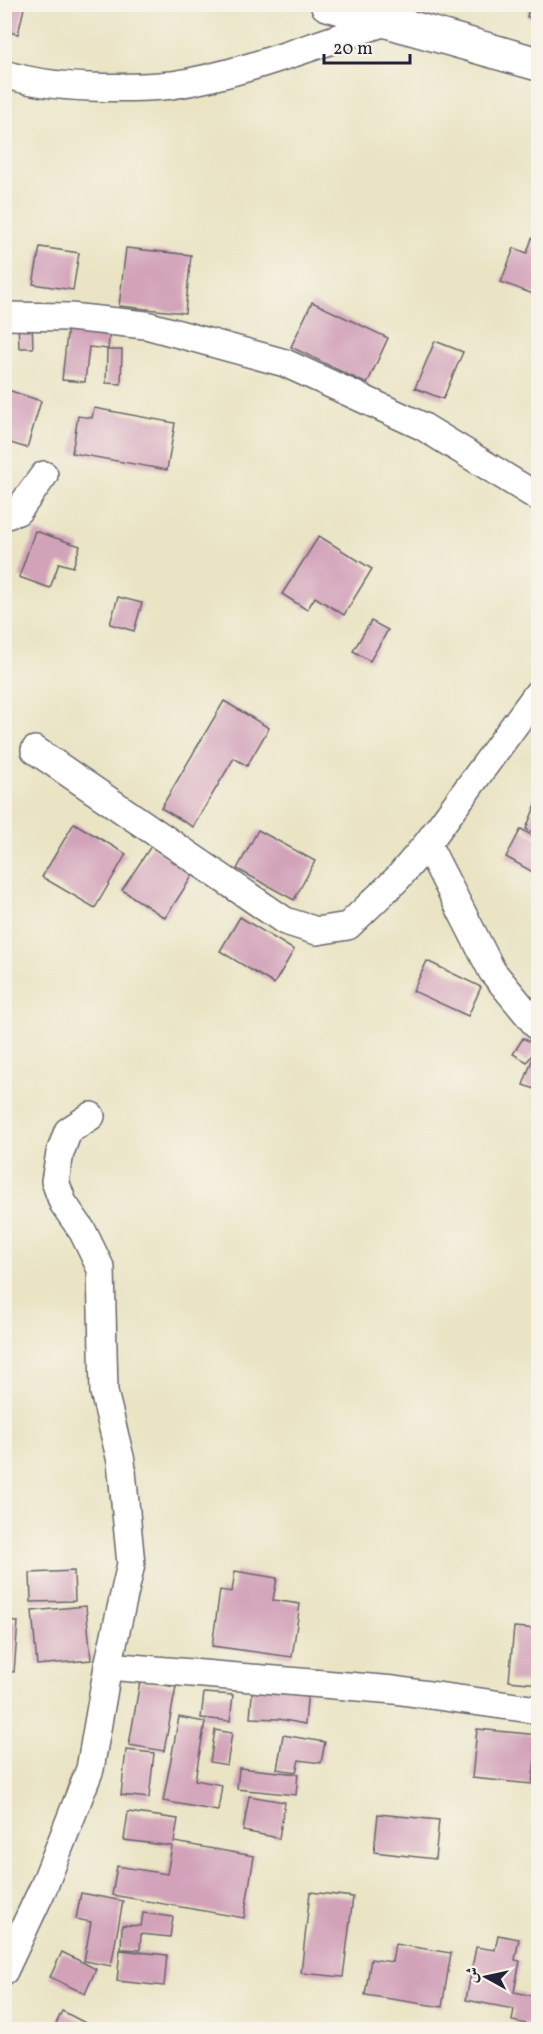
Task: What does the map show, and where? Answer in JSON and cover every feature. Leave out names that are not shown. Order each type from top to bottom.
[{"type":"main road","points":[[327,4],[538,64]]},
{"type":"street","points":[[4,74],[56,86],[120,88],[172,85],[225,73],[386,22]]},
{"type":"street","points":[[4,316],[70,317],[146,325],[285,363],[422,426],[538,497]]},
{"type":"street","points":[[4,516],[18,511],[45,475]]},
{"type":"street","points":[[35,750],[285,921],[317,931],[348,926],[397,879],[427,844],[536,703]]},
{"type":"street","points":[[427,844],[492,971],[538,1027]]},
{"type":"street","points":[[4,1971],[45,1886],[90,1769],[108,1666],[131,1564],[121,1461],[104,1392],[101,1269],[82,1232],[63,1203],[56,1181],[60,1153],[68,1131],[91,1116]]},
{"type":"street","points":[[108,1666],[394,1690],[538,1710]]},
{"type":"building","points":[[4,4],[25,4],[18,34],[4,31]]},
{"type":"building","points":[[530,4],[538,4],[538,19],[527,17]]},
{"type":"building","points":[[532,238],[538,240],[538,296],[501,282],[514,248],[527,253]]},
{"type":"building","points":[[40,247],[79,253],[73,290],[33,284]]},
{"type":"building","points":[[126,248],[191,255],[185,313],[119,306]]},
{"type":"building","points":[[312,302],[388,338],[367,384],[291,347]]},
{"type":"building","points":[[32,319],[33,348],[19,348],[18,320]]},
{"type":"building","points":[[68,325],[110,330],[108,349],[89,347],[85,382],[62,380]]},
{"type":"building","points":[[435,341],[463,352],[443,399],[415,388]]},
{"type":"building","points":[[107,350],[122,350],[121,384],[106,383]]},
{"type":"building","points":[[5,389],[41,401],[27,448],[4,441]]},
{"type":"building","points":[[94,408],[175,423],[167,470],[72,453],[78,416],[92,418]]},
{"type":"building","points":[[35,531],[80,546],[73,567],[59,563],[50,588],[19,577]]},
{"type":"building","points":[[319,536],[372,569],[344,615],[315,597],[307,610],[282,594]]},
{"type":"building","points":[[118,597],[142,603],[134,631],[110,624]]},
{"type":"building","points":[[371,621],[388,630],[370,661],[353,651]]},
{"type":"building","points":[[224,701],[269,728],[247,766],[234,758],[193,827],[161,808]]},
{"type":"building","points":[[538,799],[538,835],[526,829]]},
{"type":"building","points":[[74,823],[126,854],[95,908],[42,877]]},
{"type":"building","points":[[521,829],[538,839],[538,875],[506,857]]},
{"type":"building","points":[[258,830],[315,861],[294,900],[237,869]]},
{"type":"building","points":[[151,846],[193,875],[165,918],[122,890]]},
{"type":"building","points":[[240,917],[294,950],[274,984],[220,951]]},
{"type":"building","points":[[427,961],[481,987],[468,1016],[413,991]]},
{"type":"building","points":[[523,1038],[538,1046],[538,1090],[523,1085],[536,1049],[527,1062],[513,1054]]},
{"type":"building","points":[[74,1571],[75,1601],[31,1602],[30,1573]]},
{"type":"building","points":[[235,1571],[277,1578],[273,1600],[300,1604],[292,1657],[212,1646],[220,1590],[232,1592]]},
{"type":"building","points":[[86,1606],[91,1660],[37,1665],[32,1611]]},
{"type":"building","points":[[4,1621],[18,1622],[14,1672],[4,1671]]},
{"type":"building","points":[[514,1627],[537,1629],[535,1647],[538,1647],[538,1684],[509,1681]]},
{"type":"building","points":[[140,1681],[176,1687],[164,1751],[129,1745]]},
{"type":"building","points":[[253,1684],[308,1689],[305,1724],[279,1719],[250,1718]]},
{"type":"building","points":[[204,1693],[233,1695],[230,1721],[201,1718]]},
{"type":"building","points":[[179,1717],[205,1722],[195,1780],[222,1785],[218,1811],[163,1801]]},
{"type":"building","points":[[477,1729],[538,1735],[532,1784],[472,1778]]},
{"type":"building","points":[[215,1730],[232,1733],[227,1765],[210,1762]]},
{"type":"building","points":[[283,1735],[325,1742],[321,1763],[299,1760],[296,1772],[277,1769]]},
{"type":"building","points":[[126,1750],[154,1753],[149,1798],[121,1795]]},
{"type":"building","points":[[239,1768],[298,1774],[296,1795],[237,1789]]},
{"type":"building","points":[[249,1796],[285,1802],[279,1838],[243,1831]]},
{"type":"building","points":[[128,1812],[178,1819],[174,1842],[254,1856],[244,1918],[112,1895],[117,1866],[167,1874],[172,1846],[124,1840]]},
{"type":"building","points":[[378,1814],[439,1820],[435,1859],[374,1852]]},
{"type":"building","points":[[310,1892],[353,1897],[343,1977],[301,1973]]},
{"type":"building","points":[[81,1893],[123,1901],[111,1966],[84,1961],[91,1922],[76,1919]]},
{"type":"building","points":[[143,1913],[173,1917],[170,1937],[141,1934],[140,1950],[121,1949],[122,1925],[141,1926]]},
{"type":"building","points":[[498,1935],[519,1939],[515,1960],[520,1961],[514,1992],[538,1997],[538,2026],[512,2021],[514,2009],[466,2000],[476,1947],[495,1950]]},
{"type":"building","points":[[395,1944],[451,1953],[442,2007],[365,1995],[371,1959],[392,1962]]},
{"type":"building","points":[[120,1950],[167,1955],[164,1986],[117,1981]]},
{"type":"building","points":[[62,1952],[96,1969],[85,1994],[50,1977]]},
{"type":"building","points":[[62,2011],[99,2030],[53,2030]]}]
